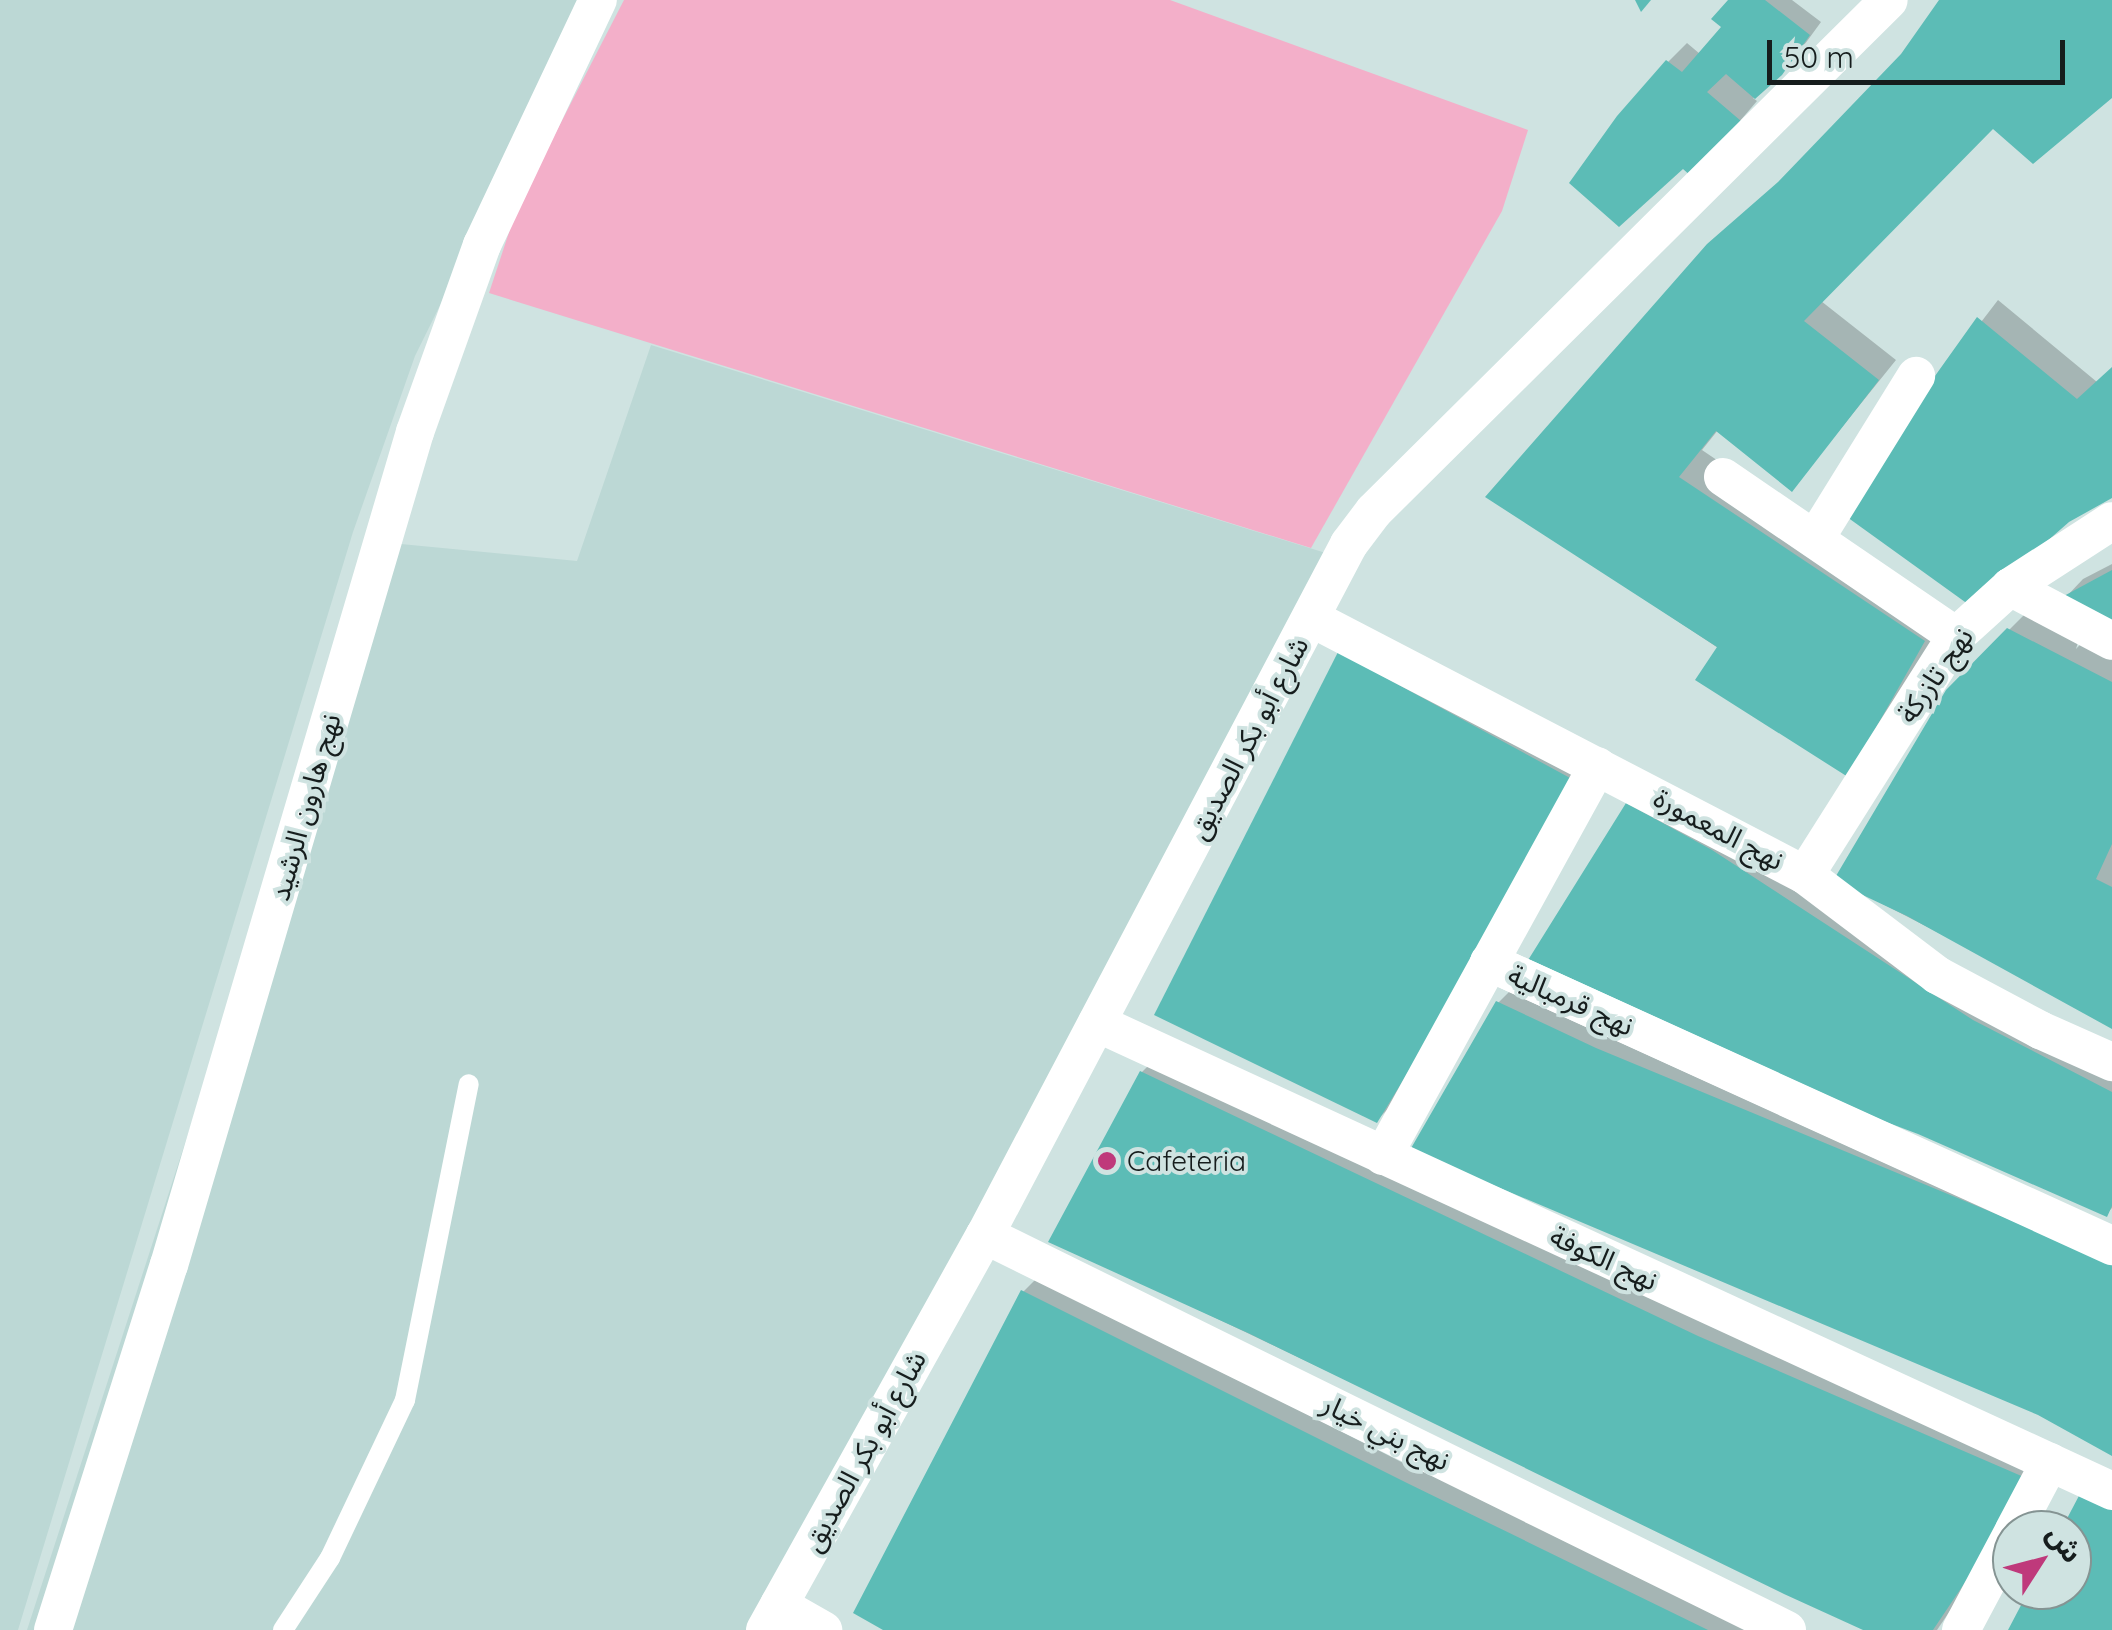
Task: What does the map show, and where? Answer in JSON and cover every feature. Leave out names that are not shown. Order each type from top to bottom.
[{"type":"street","name":"نهج هارون الرشيد","points":[[53,1630],[170,1265],[410,449],[482,245],[598,0]]},
{"type":"street","name":"شارع أبو بكر الصديق","points":[[772,1617],[984,1235],[1349,544],[1374,511],[1889,0]]},
{"type":"street","points":[[1815,539],[1916,376]]},
{"type":"street","points":[[1723,477],[1956,636]]},
{"type":"street","name":"نهج تازركة","points":[[1806,875],[1956,636],[2010,587],[2112,520]]},
{"type":"street","points":[[2010,587],[2112,641]]},
{"type":"street","name":"نهج المعمورة","points":[[1312,618],[1806,875],[1937,975],[2040,1030],[2112,1062]]},
{"type":"street","points":[[1383,1156],[1597,766]]},
{"type":"street","name":"نهج قرمبالية","points":[[1489,962],[2111,1240]]},
{"type":"street","name":"نهج الكوفة","points":[[1098,1023],[2112,1491]]},
{"type":"street","name":"نهج بني خيار","points":[[984,1235],[1786,1630]]},
{"type":"street","points":[[2025,1510],[2050,1462]]},
{"type":"street","points":[[1962,1630],[1992,1572]]},
{"type":"street","points":[[772,1617],[823,1630]]},
{"type":"lane","points":[[284,1630],[330,1558],[405,1400],[468,1084]]},
{"type":"shaded area","points":[[0,0],[586,0],[561,60],[415,356],[353,532],[18,1630],[0,1630]]},
{"type":"shaded area","points":[[624,0],[1170,0],[1528,130],[1502,211],[1311,548],[489,293],[517,208]]},
{"type":"shaded area","points":[[651,345],[1329,554],[759,1630],[27,1630],[380,542],[577,561]]},
{"type":"building","points":[[1635,0],[1651,0],[1641,12]]},
{"type":"building","points":[[1728,0],[1765,0],[1810,35],[1782,75],[1755,99],[1726,74],[1707,92],[1741,121],[1692,177],[1683,169],[1619,227],[1569,183],[1617,116],[1666,60],[1682,72],[1721,27],[1711,19]]},
{"type":"building","points":[[1939,0],[2112,0],[2112,98],[2033,164],[1993,129],[1804,321],[1879,380],[1792,492],[1716,431],[1679,477],[1925,641],[1848,777],[1695,680],[1717,647],[1485,497],[1707,244],[1778,182],[1901,54]]},
{"type":"building","points":[[1977,317],[2077,399],[2112,367],[2112,498],[2069,522],[1972,607],[1847,517],[1920,397]]},
{"type":"building","points":[[2112,570],[2112,626],[2062,597]]},
{"type":"building","points":[[2007,628],[2112,682],[2112,844],[2096,879],[2112,887],[2112,1029],[1907,916],[1833,881],[1946,690]]},
{"type":"building","points":[[1338,652],[1583,785],[1377,1123],[1154,1015]]},
{"type":"building","points":[[1626,803],[1712,850],[1973,1020],[2112,1092],[2112,1206],[2107,1217],[1918,1134],[1833,1102],[1525,965]]},
{"type":"building","points":[[1496,1001],[1596,1048],[2112,1262],[2112,1456],[2038,1415],[1410,1150]]},
{"type":"building","points":[[1140,1071],[1698,1336],[2033,1481],[2014,1510],[1992,1510],[1992,1542],[1933,1630],[1863,1630],[1248,1333],[1048,1242]]},
{"type":"building","points":[[1021,1290],[1708,1630],[883,1630],[853,1613]]},
{"type":"building","points":[[2082,1490],[2112,1504],[2112,1630],[2008,1630],[2018,1610],[2092,1610],[2092,1510],[2072,1510]]},
{"type":"place","name":"Cafeteria","points":[[1107,1161]]}]
